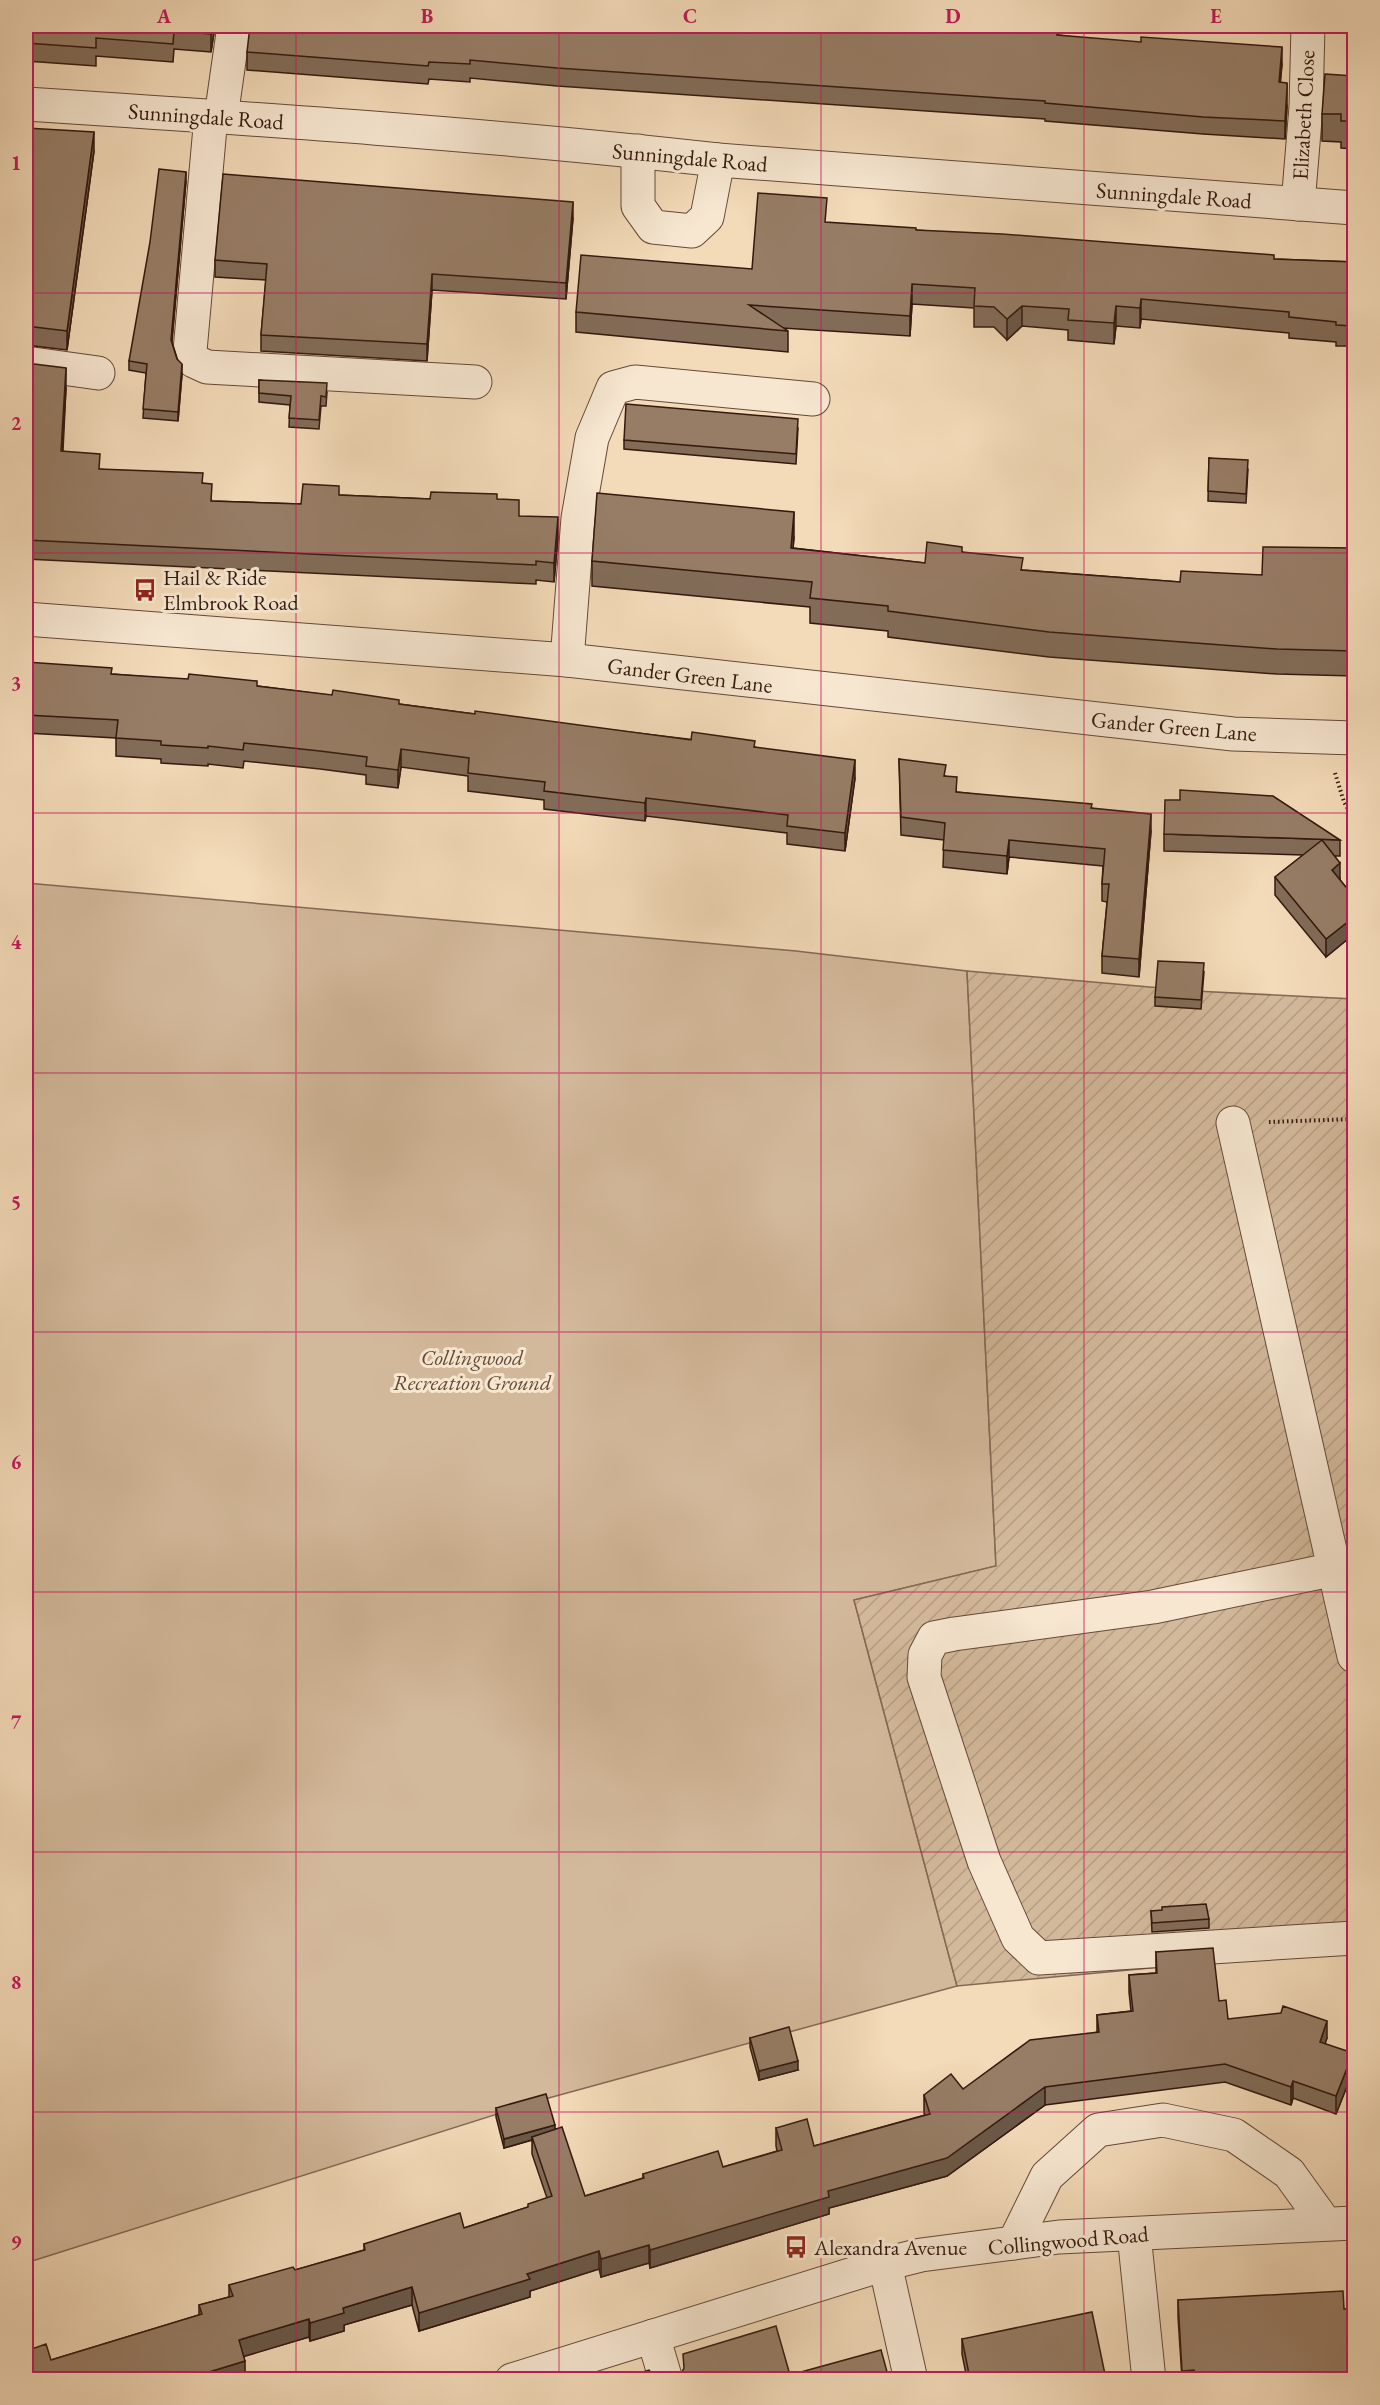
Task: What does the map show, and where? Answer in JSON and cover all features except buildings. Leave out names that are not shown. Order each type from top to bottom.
[{"type":"street","points":[[234,26],[216,116],[190,351],[194,361],[207,367],[475,382]]},
{"type":"street","name":"Elizabeth Close","points":[[1298,204],[1306,107],[1308,26]]},
{"type":"street","name":"Sunningdale Road","points":[[26,104],[216,116],[638,151],[718,160],[1354,208]]},
{"type":"street","points":[[638,151],[638,206],[653,227],[692,231],[707,217],[718,160]]},
{"type":"street","points":[[26,363],[98,373]]},
{"type":"street","points":[[567,660],[578,518],[592,438],[613,388],[634,382],[813,399]]},
{"type":"street","name":"Gander Green Lane","points":[[26,620],[567,660],[763,684],[1233,734],[1342,737]]},
{"type":"street","points":[[1233,1123],[1344,1566],[1354,1656]]},
{"type":"street","points":[[1344,1566],[1153,1607],[934,1638],[925,1654],[924,1677],[984,1861],[1018,1938],[1039,1958],[1354,1938]]},
{"type":"street","points":[[1014,2243],[1047,2176],[1098,2130],[1163,2120],[1234,2135],[1289,2173],[1340,2223]]},
{"type":"street","name":"Collingwood Road","points":[[512,2379],[885,2264],[921,2255],[1059,2237],[1340,2223]]},
{"type":"street","points":[[1134,2234],[1149,2379]]},
{"type":"street","points":[[885,2264],[911,2379]]},
{"type":"street","points":[[653,2336],[666,2379]]},
{"type":"path","points":[[1342,737],[1334,772],[1344,802],[1354,819]]},
{"type":"path","points":[[1233,1123],[1354,1119]]},
{"type":"green space","name":"Collingwood Recreation Ground","points":[[26,883],[796,951],[967,971],[996,1566],[854,1600],[957,1986],[545,2099],[26,2263]]},
{"type":"green space","points":[[967,971],[1195,991],[1354,999],[1354,1949],[957,1986],[854,1600],[996,1566]]},
{"type":"place","name":"Hail & Ride Elmbrook Road","points":[[145,590]]},
{"type":"place","name":"Alexandra Avenue","points":[[796,2247]]}]
